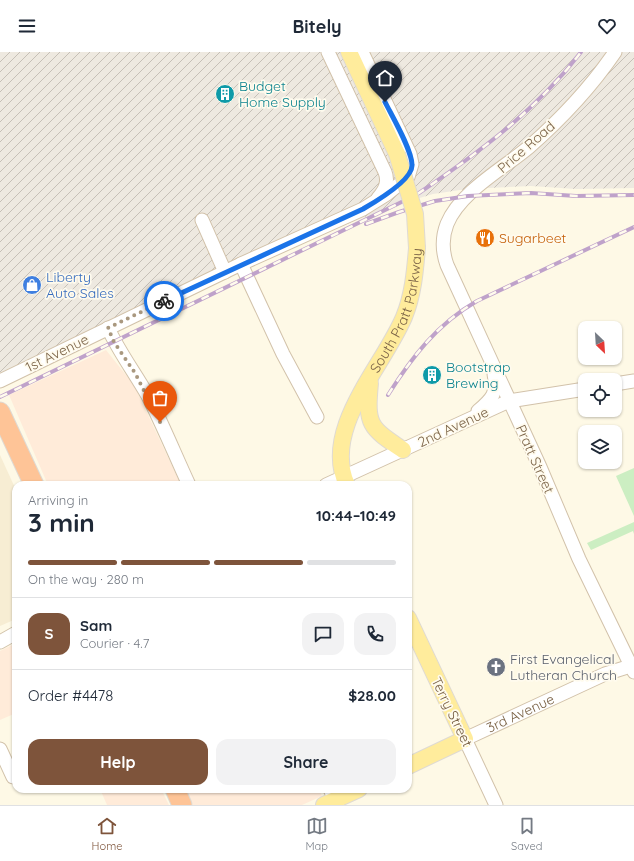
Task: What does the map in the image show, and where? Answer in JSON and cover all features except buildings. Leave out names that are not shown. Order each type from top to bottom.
[{"type":"highway","points":[[0,412],[32,481]]},
{"type":"highway","points":[[177,793],[182,805]]},
{"type":"main road","name":"South Pratt Parkway","points":[[345,481],[341,453],[345,428],[351,412],[396,333],[411,297],[415,276],[417,230],[410,193],[397,154],[349,52]]},
{"type":"main road","points":[[375,372],[368,414],[380,436],[403,450]]},
{"type":"main road","name":"Terry Street","points":[[412,626],[465,739]]},
{"type":"main road","name":"3rd Avenue","points":[[412,764],[465,739]]},
{"type":"main road","points":[[332,800],[349,793]]},
{"type":"street","points":[[328,52],[388,179],[386,187],[375,203]]},
{"type":"street","name":"1st Avenue","points":[[0,381],[241,264],[375,203],[408,177],[412,164],[410,154],[362,52]]},
{"type":"street","name":"Price Road","points":[[443,244],[448,223],[457,208],[468,196],[529,147],[560,117],[579,97],[615,52]]},
{"type":"street","points":[[202,220],[225,272]]},
{"type":"street","name":"Pratt Street","points":[[443,244],[447,265],[540,467],[579,559],[633,667]]},
{"type":"street","points":[[241,264],[283,354],[317,416]]},
{"type":"street","points":[[108,328],[114,342],[149,397],[187,481]]},
{"type":"street","points":[[468,420],[488,402],[495,393],[496,384],[491,361]]},
{"type":"street","points":[[622,383],[634,381]]},
{"type":"street","name":"2nd Avenue","points":[[345,481],[403,450],[509,401],[578,390]]},
{"type":"street","points":[[0,642],[12,635]]},
{"type":"street","name":"3rd Avenue","points":[[465,739],[605,674],[633,667]]},
{"type":"street","name":"Terry Street","points":[[465,739],[496,805]]},
{"type":"street","points":[[0,749],[12,776]]},
{"type":"shaded area","points":[[0,52],[634,52],[634,188],[576,189],[531,186],[467,189],[433,194],[396,205],[300,242],[0,386]]},
{"type":"shaded area","points":[[106,350],[134,385],[179,481],[46,481],[9,395]]},
{"type":"shaded area","points":[[0,455],[12,481],[12,621],[0,626]]},
{"type":"shaded area","points":[[12,645],[12,715],[0,720],[0,651]]},
{"type":"shaded area","points":[[102,793],[163,793],[169,805],[107,805]]},
{"type":"shaded area","points":[[187,793],[321,793],[322,796],[302,805],[193,805]]},
{"type":"green space","points":[[634,468],[634,516],[616,476]]},
{"type":"green space","points":[[634,522],[634,534],[633,531],[591,550],[587,543]]},
{"type":"railway","points":[[0,397],[416,195],[461,164],[525,112],[545,93],[581,52]]},
{"type":"railway","points":[[366,224],[435,201],[468,196],[531,193],[576,196],[634,195]]},
{"type":"railway","points":[[388,395],[426,342],[463,310],[477,301],[634,227]]},
{"type":"way so far","points":[[160,422],[149,397],[114,342],[108,328],[164,301]]},
{"type":"place","name":"Budget Home Supply","points":[[225,94]]},
{"type":"place","name":"Sugarbeet","points":[[485,238]]},
{"type":"place","name":"Liberty Auto Sales","points":[[32,285]]},
{"type":"place","name":"Bootstrap Brewing","points":[[432,375]]},
{"type":"place","name":"First Evangelical Lutheran Church","points":[[496,667]]},
{"type":"route","points":[[164,301],[375,203],[408,177],[412,170],[410,154],[385,102]]}]
